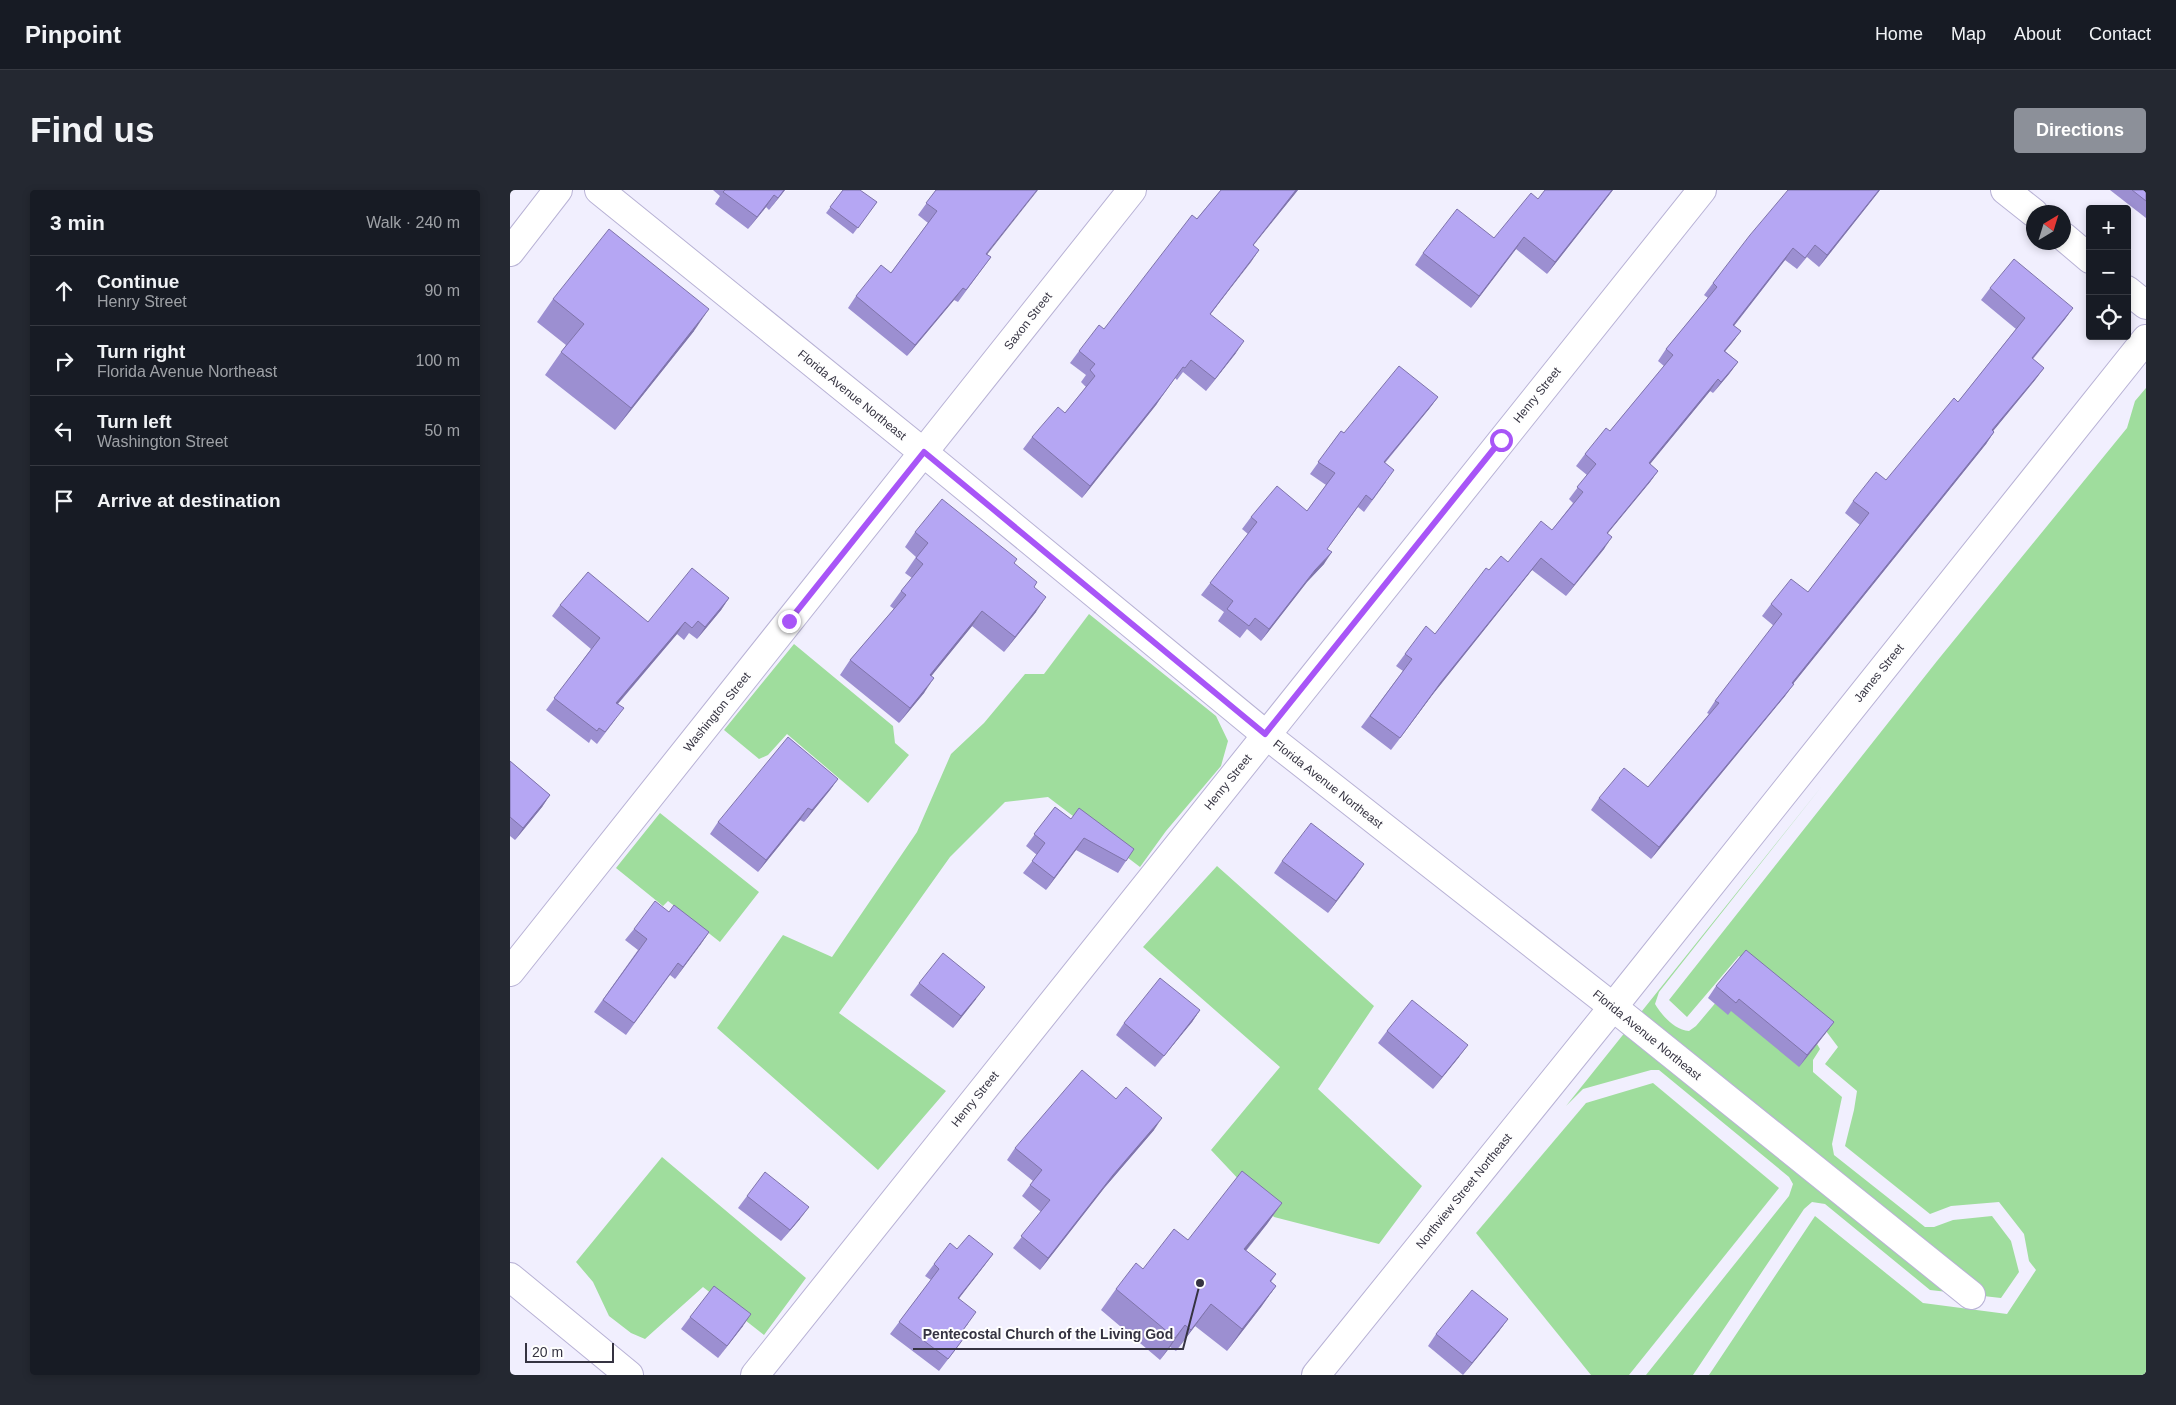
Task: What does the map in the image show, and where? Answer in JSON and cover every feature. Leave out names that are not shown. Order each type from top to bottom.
[{"type":"street","points":[[510,252],[558,190]]},
{"type":"street","name":"Florida Avenue Northeast","points":[[599,190],[924,452],[1265,734],[1613,1007],[1971,1295]]},
{"type":"street","name":"Saxon Street","points":[[924,452],[1132,190]]},
{"type":"street","name":"Henry Street","points":[[755,1375],[1265,734],[1702,190]]},
{"type":"street","points":[[2005,190],[2026,207]]},
{"type":"street","points":[[2071,243],[2086,256]]},
{"type":"street","points":[[2131,293],[2146,305]]},
{"type":"street","name":"James Street","points":[[1613,1007],[2146,339]]},
{"type":"street","name":"Washington Street","points":[[510,972],[924,452]]},
{"type":"street","name":"Northview Street Northeast","points":[[1316,1375],[1613,1007]]},
{"type":"street","points":[[510,1277],[629,1375]]},
{"type":"green space","points":[[2146,388],[2146,1375],[1709,1375],[1815,1216],[1923,1303],[2007,1314],[2036,1270],[2029,1261],[2024,1234],[1999,1202],[1951,1206],[1930,1214],[1845,1146],[1857,1091],[1825,1064],[1838,1047],[1820,1023],[1739,956],[1687,1017],[1669,1000],[1937,661],[2127,428],[2135,401]]},
{"type":"green space","points":[[1089,614],[1216,716],[1228,741],[1221,766],[1166,831],[1140,867],[1048,797],[1005,802],[950,857],[839,1013],[946,1091],[878,1170],[717,1028],[783,935],[832,957],[917,832],[951,754],[984,723],[1025,674],[1044,674]]},
{"type":"green space","points":[[794,644],[893,726],[895,743],[909,755],[868,803],[787,734],[768,755],[759,759],[724,730]]},
{"type":"green space","points":[[1822,786],[1659,992],[1655,1004],[1669,1022],[1689,1031],[1696,1026],[1739,975],[1810,1032],[1820,1049],[1813,1060],[1813,1072],[1842,1097],[1832,1144],[1834,1155],[1925,1227],[1934,1227],[1953,1220],[1992,1216],[2011,1241],[2019,1272],[2001,1298],[1930,1290],[1825,1204],[1812,1202],[1804,1209],[1693,1375],[1646,1375],[1789,1196],[1793,1184],[1789,1177],[1659,1070],[1651,1070],[1583,1089],[1566,1106]]},
{"type":"green space","points":[[660,813],[759,892],[720,942],[668,901],[663,906],[616,868]]},
{"type":"green space","points":[[1217,866],[1374,1006],[1318,1089],[1422,1186],[1379,1244],[1274,1217],[1211,1150],[1280,1067],[1143,947]]},
{"type":"green space","points":[[1653,1083],[1779,1188],[1629,1375],[1591,1375],[1476,1233],[1586,1103]]},
{"type":"green space","points":[[662,1157],[806,1278],[764,1335],[703,1287],[645,1339],[631,1333],[609,1316],[593,1282],[576,1262]]},
{"type":"building","points":[[725,190],[784,190],[778,198],[774,195],[757,217],[723,192]]},
{"type":"building","points":[[843,190],[860,190],[877,202],[858,228],[830,207]]},
{"type":"building","points":[[936,190],[1037,190],[986,254],[991,257],[966,290],[963,288],[915,345],[856,296],[881,265],[891,273],[937,211],[926,203]]},
{"type":"building","points":[[1221,190],[1296,190],[1253,245],[1259,250],[1210,314],[1244,341],[1215,379],[1191,360],[1185,368],[1183,367],[1090,486],[1032,437],[1058,407],[1065,413],[1095,376],[1090,370],[1095,364],[1079,351],[1099,325],[1104,329],[1192,215],[1197,219]]},
{"type":"building","points":[[1545,190],[1612,190],[1555,262],[1524,237],[1479,296],[1423,253],[1457,209],[1494,238],[1531,193],[1538,199]]},
{"type":"building","points":[[1788,190],[1879,190],[1827,255],[1815,245],[1805,258],[1793,248],[1733,325],[1741,331],[1724,351],[1738,362],[1721,382],[1718,379],[1649,463],[1658,471],[1607,533],[1612,537],[1574,585],[1541,558],[1441,682],[1400,738],[1370,716],[1412,659],[1405,654],[1426,626],[1435,634],[1486,568],[1489,570],[1501,556],[1508,562],[1541,521],[1552,530],[1583,492],[1577,487],[1596,464],[1585,454],[1606,428],[1610,431],[1673,355],[1666,349],[1717,287],[1713,283]]},
{"type":"building","points":[[2132,190],[2146,190],[2146,201]]},
{"type":"building","points":[[609,229],[709,309],[631,408],[561,352],[584,324],[553,299]]},
{"type":"building","points":[[2014,259],[2073,308],[2032,358],[2044,368],[1992,430],[1994,432],[1792,683],[1794,684],[1659,847],[1599,798],[1624,768],[1648,787],[1719,703],[1715,701],[1782,614],[1771,604],[1791,579],[1808,592],[1869,513],[1853,501],[1876,472],[1886,480],[1954,398],[1958,402],[2025,318],[1990,288]]},
{"type":"building","points":[[1399,366],[1438,397],[1384,462],[1394,470],[1372,500],[1366,495],[1327,549],[1332,552],[1315,570],[1269,629],[1255,618],[1249,626],[1227,609],[1233,601],[1210,583],[1257,522],[1251,517],[1277,486],[1307,511],[1335,473],[1318,462],[1341,431],[1344,433]]},
{"type":"building","points":[[942,499],[1017,559],[1014,563],[1037,582],[1034,587],[1046,597],[1015,637],[982,611],[930,675],[934,678],[910,708],[850,660],[906,595],[901,591],[923,564],[916,558],[928,543],[915,532]]},
{"type":"building","points":[[692,568],[729,598],[705,627],[698,621],[692,628],[685,622],[616,703],[624,708],[605,732],[599,728],[597,731],[554,698],[600,638],[560,605],[588,572],[648,622]]},
{"type":"building","points":[[788,737],[838,779],[812,810],[808,808],[766,860],[718,822]]},
{"type":"building","points":[[510,761],[550,795],[523,828],[510,817]]},
{"type":"building","points":[[1055,807],[1071,819],[1079,808],[1134,849],[1126,861],[1084,838],[1054,878],[1032,861],[1045,843],[1034,834]]},
{"type":"building","points":[[1311,823],[1364,864],[1336,901],[1282,861]]},
{"type":"building","points":[[655,901],[669,912],[674,905],[709,932],[683,967],[678,963],[634,1023],[603,1000],[647,939],[634,929]]},
{"type":"building","points":[[1746,950],[1834,1022],[1807,1055],[1739,999],[1736,1003],[1716,986]]},
{"type":"building","points":[[943,953],[985,987],[961,1016],[919,983]]},
{"type":"building","points":[[1160,978],[1200,1010],[1164,1056],[1124,1023]]},
{"type":"building","points":[[1412,1000],[1468,1045],[1442,1077],[1387,1031]]},
{"type":"building","points":[[1082,1070],[1116,1099],[1126,1087],[1162,1118],[1113,1175],[1048,1258],[1021,1236],[1050,1200],[1030,1185],[1042,1170],[1015,1148]]},
{"type":"building","points":[[1242,1171],[1282,1203],[1244,1249],[1276,1274],[1270,1281],[1276,1286],[1242,1329],[1211,1304],[1191,1330],[1185,1325],[1175,1338],[1116,1289],[1136,1263],[1143,1269],[1174,1229],[1188,1240]]},
{"type":"building","points":[[765,1172],[809,1207],[790,1230],[747,1196]]},
{"type":"building","points":[[969,1235],[993,1254],[958,1298],[976,1312],[963,1330],[967,1334],[948,1359],[899,1322],[939,1269],[934,1264],[950,1243],[957,1249]]},
{"type":"building","points":[[714,1286],[751,1314],[727,1346],[690,1317]]},
{"type":"building","points":[[1472,1290],[1508,1319],[1472,1363],[1436,1334]]},
{"type":"place","name":"Pentecostal Church of the Living God","points":[[1200,1283]]},
{"type":"route","points":[[789,621],[924,452],[1265,734],[1501,440]]}]
